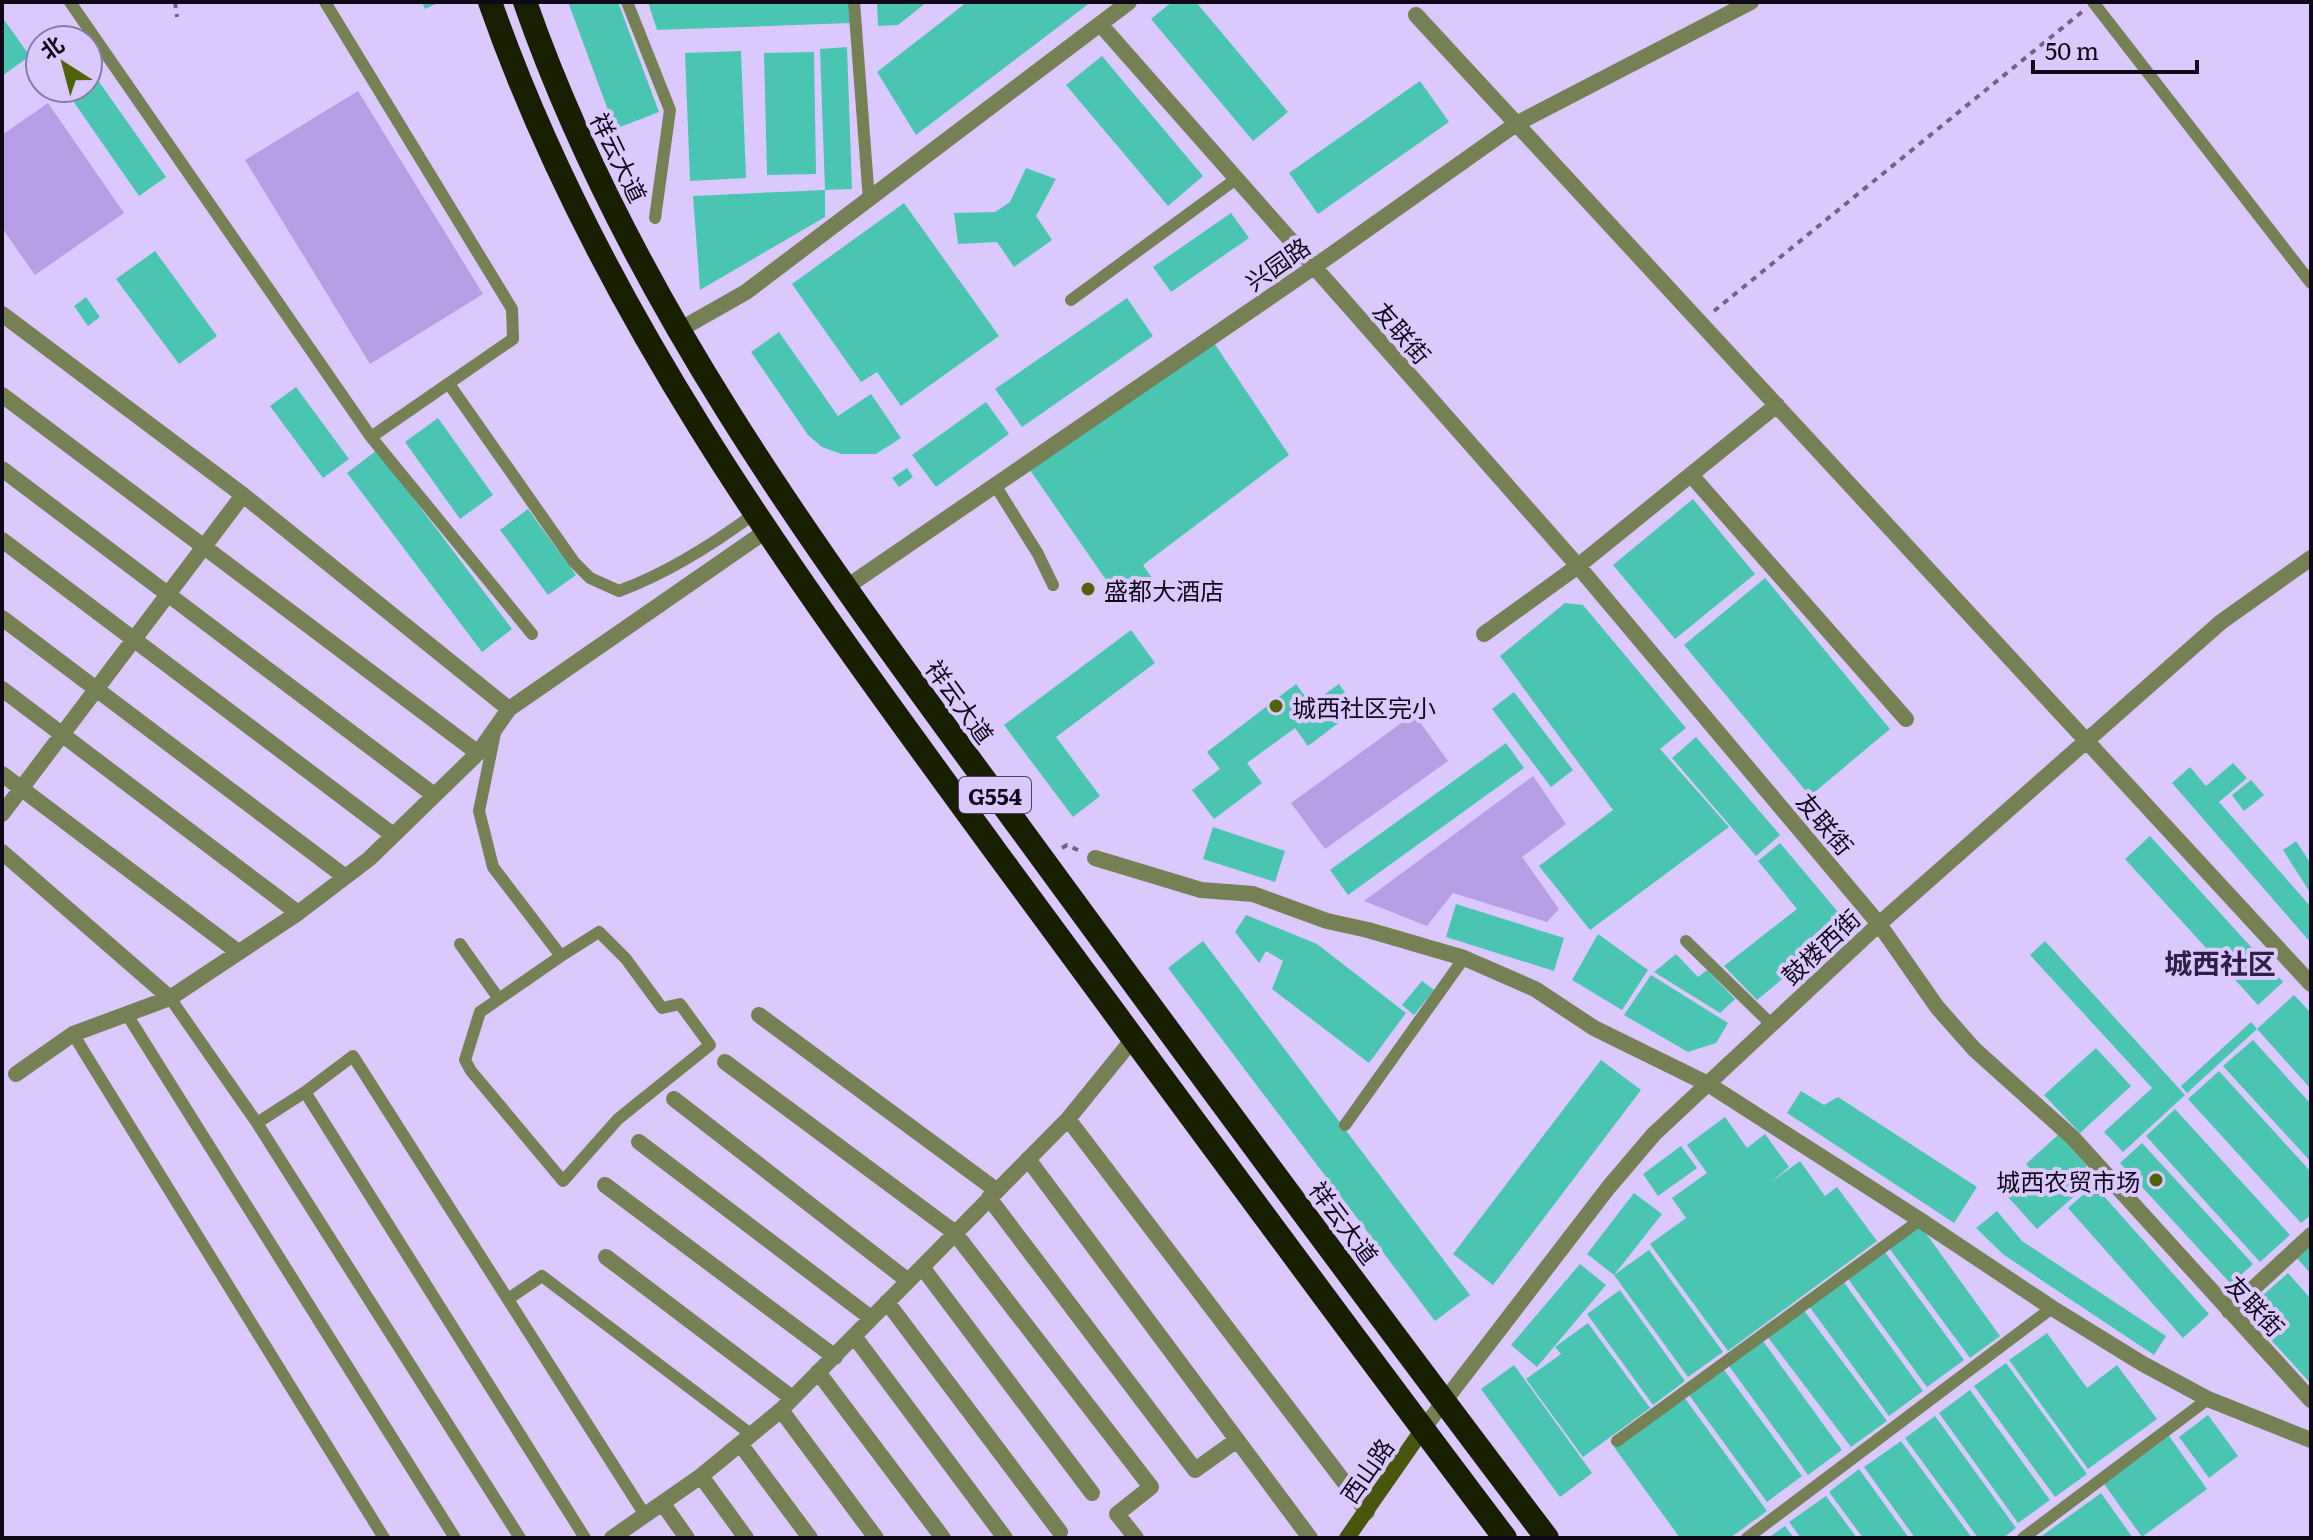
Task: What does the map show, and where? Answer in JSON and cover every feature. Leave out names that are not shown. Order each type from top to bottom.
[{"type":"highway","name":"G554","points":[[490,2],[526,101],[597,248],[672,384],[760,523],[858,663],[1133,1039],[1505,1538]]},
{"type":"highway","name":"祥云大道","points":[[525,2],[576,131],[679,330],[754,454],[845,588],[1044,861],[1547,1538]]},
{"type":"street","points":[[679,330],[746,292],[1129,2]]},
{"type":"street","name":"兴园路","points":[[845,588],[1314,267],[1516,124],[1751,2]]},
{"type":"street","points":[[1416,15],[2310,981]]},
{"type":"street","name":"友联街","points":[[1100,24],[1578,566],[1879,924],[1937,1007],[1974,1049],[2072,1137],[2311,1400]]},
{"type":"street","points":[[2,314],[243,495],[509,709]]},
{"type":"street","points":[[2,395],[478,753]]},
{"type":"street","points":[[1484,634],[1578,566],[1777,405]]},
{"type":"street","points":[[2,469],[434,795]]},
{"type":"street","points":[[1691,475],[1906,719]]},
{"type":"street","points":[[2,814],[243,495]]},
{"type":"street","points":[[16,1074],[73,1034],[170,998],[298,913],[369,859],[478,753],[509,709],[760,523]]},
{"type":"street","points":[[2,540],[393,835]]},
{"type":"street","name":"鼓楼西街","points":[[1423,1429],[1608,1188],[1654,1134],[1879,924],[2221,622],[2311,558]]},
{"type":"street","points":[[2,618],[344,876]]},
{"type":"street","points":[[2,689],[298,913]]},
{"type":"street","points":[[2,774],[238,952]]},
{"type":"street","points":[[2,852],[170,998]]},
{"type":"street","points":[[1095,858],[1201,890],[1253,894],[1327,921],[1464,958],[1535,989],[1594,1028],[1708,1084],[2143,1364],[2208,1399],[2311,1440]]},
{"type":"street","points":[[759,1015],[992,1194],[1195,1470],[1237,1440]]},
{"type":"street","points":[[619,1536],[746,1440],[835,1357],[907,1280],[1068,1119],[1133,1039]]},
{"type":"street","points":[[725,1062],[954,1232],[1151,1487],[1117,1514],[1136,1538]]},
{"type":"street","points":[[674,1099],[907,1280]]},
{"type":"street","points":[[1068,1119],[1367,1512]]},
{"type":"street","points":[[639,1142],[871,1318]]},
{"type":"street","points":[[1028,1159],[1310,1538]]},
{"type":"street","points":[[605,1185],[835,1357]]},
{"type":"street","points":[[2229,1311],[2311,1235]]},
{"type":"street","points":[[606,1257],[786,1404],[876,1538]]},
{"type":"street","points":[[922,1267],[1092,1493]]},
{"type":"street","points":[[887,1302],[1060,1532]]},
{"type":"street","points":[[854,1336],[1005,1538]]},
{"type":"street","points":[[818,1372],[943,1538]]},
{"type":"street","name":"西山路","points":[[1347,1538],[1423,1429]]},
{"type":"street","points":[[746,1440],[810,1538]]},
{"type":"street","points":[[701,1476],[746,1538]]},
{"type":"street","points":[[663,1504],[687,1538]]},
{"type":"lane","points":[[70,2],[371,437],[532,634]]},
{"type":"lane","points":[[325,2],[512,309],[513,339],[371,437]]},
{"type":"lane","points":[[627,2],[670,110],[655,218]]},
{"type":"lane","points":[[854,2],[869,201]]},
{"type":"lane","points":[[2093,2],[2311,283]]},
{"type":"lane","points":[[1071,300],[1236,179]]},
{"type":"lane","points":[[449,384],[574,562],[590,578],[619,591],[650,580],[760,523]]},
{"type":"lane","points":[[995,485],[1038,554],[1053,585]]},
{"type":"lane","points":[[497,726],[479,811],[493,867],[561,956]]},
{"type":"lane","points":[[599,932],[626,959],[662,1008],[680,1004],[710,1045],[618,1119],[563,1181],[465,1060],[480,1012],[561,956],[599,932]]},
{"type":"lane","points":[[1686,941],[1772,1025]]},
{"type":"lane","points":[[460,944],[499,999]]},
{"type":"lane","points":[[1345,1125],[1464,958]]},
{"type":"lane","points":[[170,998],[257,1123],[520,1538]]},
{"type":"lane","points":[[126,1013],[455,1538]]},
{"type":"lane","points":[[73,1034],[384,1538]]},
{"type":"lane","points":[[257,1123],[353,1056],[645,1515]]},
{"type":"lane","points":[[305,1092],[585,1538]]},
{"type":"lane","points":[[1617,1441],[1920,1220]]},
{"type":"lane","points":[[508,1299],[542,1276],[746,1440]]},
{"type":"lane","points":[[1747,1538],[2052,1308]]},
{"type":"lane","points":[[2023,1538],[2208,1399]]},
{"type":"path","points":[[175,2],[177,17]]},
{"type":"path","points":[[1699,322],[2093,2]]},
{"type":"path","points":[[1044,861],[1067,845],[1095,858]]},
{"type":"shaded area","points":[[358,91],[483,294],[370,364],[245,160]]},
{"type":"shaded area","points":[[49,104],[124,213],[35,275],[2,228],[2,135]]},
{"type":"shaded area","points":[[1414,714],[1448,761],[1325,849],[1291,803]]},
{"type":"shaded area","points":[[1533,776],[1566,824],[1522,857],[1559,909],[1547,922],[1453,893],[1427,926],[1364,901]]},
{"type":"building","points":[[422,2],[440,2],[425,9]]},
{"type":"building","points":[[568,2],[618,2],[659,112],[615,129]]},
{"type":"building","points":[[648,2],[850,2],[851,23],[657,30]]},
{"type":"building","points":[[877,2],[927,2],[898,25],[878,26]]},
{"type":"building","points":[[967,2],[1091,2],[916,135],[877,72]]},
{"type":"building","points":[[1172,2],[1196,2],[1288,112],[1253,141],[1151,19]]},
{"type":"building","points":[[2,17],[24,48],[24,60],[2,76]]},
{"type":"building","points":[[847,47],[852,189],[825,190],[820,49]]},
{"type":"building","points":[[741,51],[746,178],[690,181],[685,53]]},
{"type":"building","points":[[814,52],[816,174],[767,175],[764,53]]},
{"type":"building","points":[[1102,56],[1203,176],[1168,206],[1066,85]]},
{"type":"building","points":[[1420,81],[1449,122],[1318,214],[1289,173]]},
{"type":"building","points":[[104,89],[166,177],[139,196],[75,104],[104,104]]},
{"type":"building","points":[[1026,168],[1056,179],[1036,216],[1052,240],[1014,267],[997,242],[958,244],[954,213],[995,212],[1010,202]]},
{"type":"building","points":[[825,190],[825,217],[700,290],[693,196]]},
{"type":"building","points":[[904,203],[999,336],[901,406],[877,372],[861,382],[792,284]]},
{"type":"building","points":[[1231,213],[1249,238],[1171,292],[1153,267]]},
{"type":"building","points":[[155,251],[217,336],[179,364],[116,279]]},
{"type":"building","points":[[86,297],[100,317],[88,326],[74,306]]},
{"type":"building","points":[[1127,298],[1153,336],[1022,427],[995,389]]},
{"type":"building","points":[[779,332],[838,416],[871,394],[901,438],[876,454],[841,454],[822,447],[808,435],[751,352]]},
{"type":"building","points":[[1214,343],[1289,455],[1143,565],[1154,581],[1122,603],[1030,470]]},
{"type":"building","points":[[296,387],[349,459],[323,478],[270,406]]},
{"type":"building","points":[[986,402],[1009,434],[936,487],[912,455]]},
{"type":"building","points":[[438,418],[493,495],[460,519],[405,442]]},
{"type":"building","points":[[377,450],[512,629],[482,652],[347,473]]},
{"type":"building","points":[[907,468],[913,477],[899,487],[892,478]]},
{"type":"building","points":[[1693,499],[1755,574],[1675,639],[1613,565]]},
{"type":"building","points":[[528,509],[576,575],[548,595],[500,530]]},
{"type":"building","points":[[1765,578],[1890,729],[1810,796],[1684,645]]},
{"type":"building","points":[[1565,603],[1583,605],[1686,728],[1660,749],[1729,827],[1590,930],[1539,866],[1613,810],[1500,656]]},
{"type":"building","points":[[1131,630],[1155,663],[1056,737],[1100,796],[1073,817],[1004,725]]},
{"type":"building","points":[[1296,684],[1311,704],[1339,684],[1357,709],[1308,746],[1295,728],[1247,763],[1262,783],[1214,819],[1192,790],[1220,769],[1207,752]]},
{"type":"building","points":[[1514,692],[1573,770],[1551,787],[1492,709]]},
{"type":"building","points":[[1696,737],[1780,835],[1756,856],[1672,758]]},
{"type":"building","points":[[1506,743],[1524,768],[1348,895],[1330,870]]},
{"type":"building","points":[[2233,763],[2247,778],[2219,802],[2311,907],[2311,943],[2172,783],[2190,767],[2206,786]]},
{"type":"building","points":[[2251,780],[2264,795],[2244,811],[2232,795]]},
{"type":"building","points":[[1213,827],[1285,851],[1275,882],[1203,859]]},
{"type":"building","points":[[2150,836],[2283,982],[2258,1005],[2125,859]]},
{"type":"building","points":[[2296,841],[2311,864],[2311,894],[2283,850]]},
{"type":"building","points":[[1780,843],[1838,912],[1839,932],[1757,1000],[1724,966],[1797,909],[1758,861]]},
{"type":"building","points":[[1456,904],[1564,938],[1554,971],[1446,937]]},
{"type":"building","points":[[1246,915],[1317,944],[1406,1013],[1369,1063],[1272,989],[1283,961],[1266,951],[1259,963],[1235,932]]},
{"type":"building","points":[[1598,934],[1648,970],[1622,1010],[1572,980]]},
{"type":"building","points":[[1203,941],[1470,1295],[1435,1321],[1168,968]]},
{"type":"building","points":[[2045,941],[2185,1095],[2123,1152],[2104,1132],[2152,1088],[2030,955]]},
{"type":"building","points":[[1676,954],[1698,977],[1707,970],[1735,999],[1720,1013],[1654,972]]},
{"type":"building","points":[[1651,975],[1728,1023],[1716,1043],[1688,1052],[1624,1015]]},
{"type":"building","points":[[1422,981],[1434,990],[1414,1015],[1402,1005]]},
{"type":"building","points":[[2294,995],[2311,1013],[2311,1089],[2257,1029]]},
{"type":"building","points":[[2251,1022],[2257,1029],[2187,1093],[2181,1086]]},
{"type":"building","points":[[2253,1040],[2311,1104],[2311,1162],[2223,1066]]},
{"type":"building","points":[[2096,1048],[2131,1086],[2080,1133],[2044,1095]]},
{"type":"building","points":[[1601,1060],[1641,1090],[1493,1285],[1453,1254]]},
{"type":"building","points":[[2219,1071],[2311,1172],[2311,1215],[2301,1223],[2188,1099]]},
{"type":"building","points":[[1801,1091],[1824,1105],[1838,1097],[1977,1187],[1954,1223],[1787,1113]]},
{"type":"building","points":[[2175,1109],[2290,1235],[2260,1262],[2146,1136]]},
{"type":"building","points":[[1725,1117],[1747,1148],[1765,1134],[1789,1167],[1771,1182],[1800,1161],[1825,1196],[1837,1187],[1877,1241],[1728,1351],[1650,1244],[1686,1218],[1672,1198],[1707,1173],[1687,1145]]},
{"type":"building","points":[[2059,1134],[2087,1166],[2079,1173],[2088,1184],[2037,1229],[2008,1197],[2034,1173],[2026,1164]]},
{"type":"building","points":[[2142,1143],[2253,1264],[2231,1284],[2120,1163]]},
{"type":"building","points":[[1681,1146],[1697,1168],[1658,1196],[1643,1174]]},
{"type":"building","points":[[2094,1185],[2209,1314],[2183,1338],[2068,1208]]},
{"type":"building","points":[[1634,1193],[1662,1214],[1614,1275],[1587,1254]]},
{"type":"building","points":[[1997,1211],[2022,1241],[2166,1336],[2154,1355],[2004,1255],[1976,1228]]},
{"type":"building","points":[[1920,1225],[2000,1336],[1970,1358],[1889,1248]]},
{"type":"building","points":[[2311,1245],[2311,1274],[2297,1258]]},
{"type":"building","points":[[1649,1250],[1723,1352],[1688,1377],[1614,1275]]},
{"type":"building","points":[[1885,1252],[1964,1360],[1927,1387],[1848,1279]]},
{"type":"building","points":[[1580,1264],[1606,1285],[1537,1367],[1511,1345]]},
{"type":"building","points":[[2288,1273],[2311,1299],[2311,1384],[2245,1311]]},
{"type":"building","points":[[1843,1281],[1923,1391],[1889,1416],[1809,1306]]},
{"type":"building","points":[[1620,1290],[1685,1381],[1653,1405],[1587,1314]]},
{"type":"building","points":[[1803,1309],[1887,1421],[1851,1447],[1767,1336]]},
{"type":"building","points":[[1588,1323],[1650,1408],[1583,1457],[1526,1379],[1561,1354],[1555,1347]]},
{"type":"building","points":[[2047,1333],[2087,1388],[2117,1365],[2157,1419],[2088,1469],[2009,1360]]},
{"type":"building","points":[[1763,1341],[1842,1450],[1808,1475],[1729,1366]]},
{"type":"building","points":[[2006,1363],[2087,1474],[2055,1497],[1974,1386]]},
{"type":"building","points":[[1514,1365],[1592,1473],[1560,1497],[1481,1389]]},
{"type":"building","points":[[1724,1370],[1802,1476],[1767,1502],[1689,1395]]},
{"type":"building","points":[[1970,1390],[2050,1500],[2018,1523],[1939,1413]]},
{"type":"building","points":[[1684,1397],[1767,1511],[1730,1538],[1680,1538],[1614,1447]]},
{"type":"building","points":[[2208,1415],[2238,1456],[2209,1478],[2179,1437]]},
{"type":"building","points":[[1935,1416],[2016,1528],[2003,1538],[1978,1538],[1905,1438]]},
{"type":"building","points":[[2169,1436],[2207,1489],[2142,1537],[2104,1484]]},
{"type":"building","points":[[1901,1441],[1972,1538],[1915,1538],[1864,1467]]},
{"type":"building","points":[[1859,1469],[1909,1538],[1863,1538],[1829,1492]]},
{"type":"building","points":[[2101,1493],[2133,1538],[2039,1538]]},
{"type":"building","points":[[1826,1496],[1857,1538],[1801,1538],[1789,1522]]},
{"type":"building","points":[[1785,1526],[1794,1538],[1768,1538]]},
{"type":"place","name":"盛都大酒店","points":[[1088,589]]},
{"type":"place","name":"城西社区完小","points":[[1276,706]]},
{"type":"place","name":"城西农贸市场","points":[[2156,1180]]},
{"type":"district","name":"城西社区","points":[[2220,962]]}]
